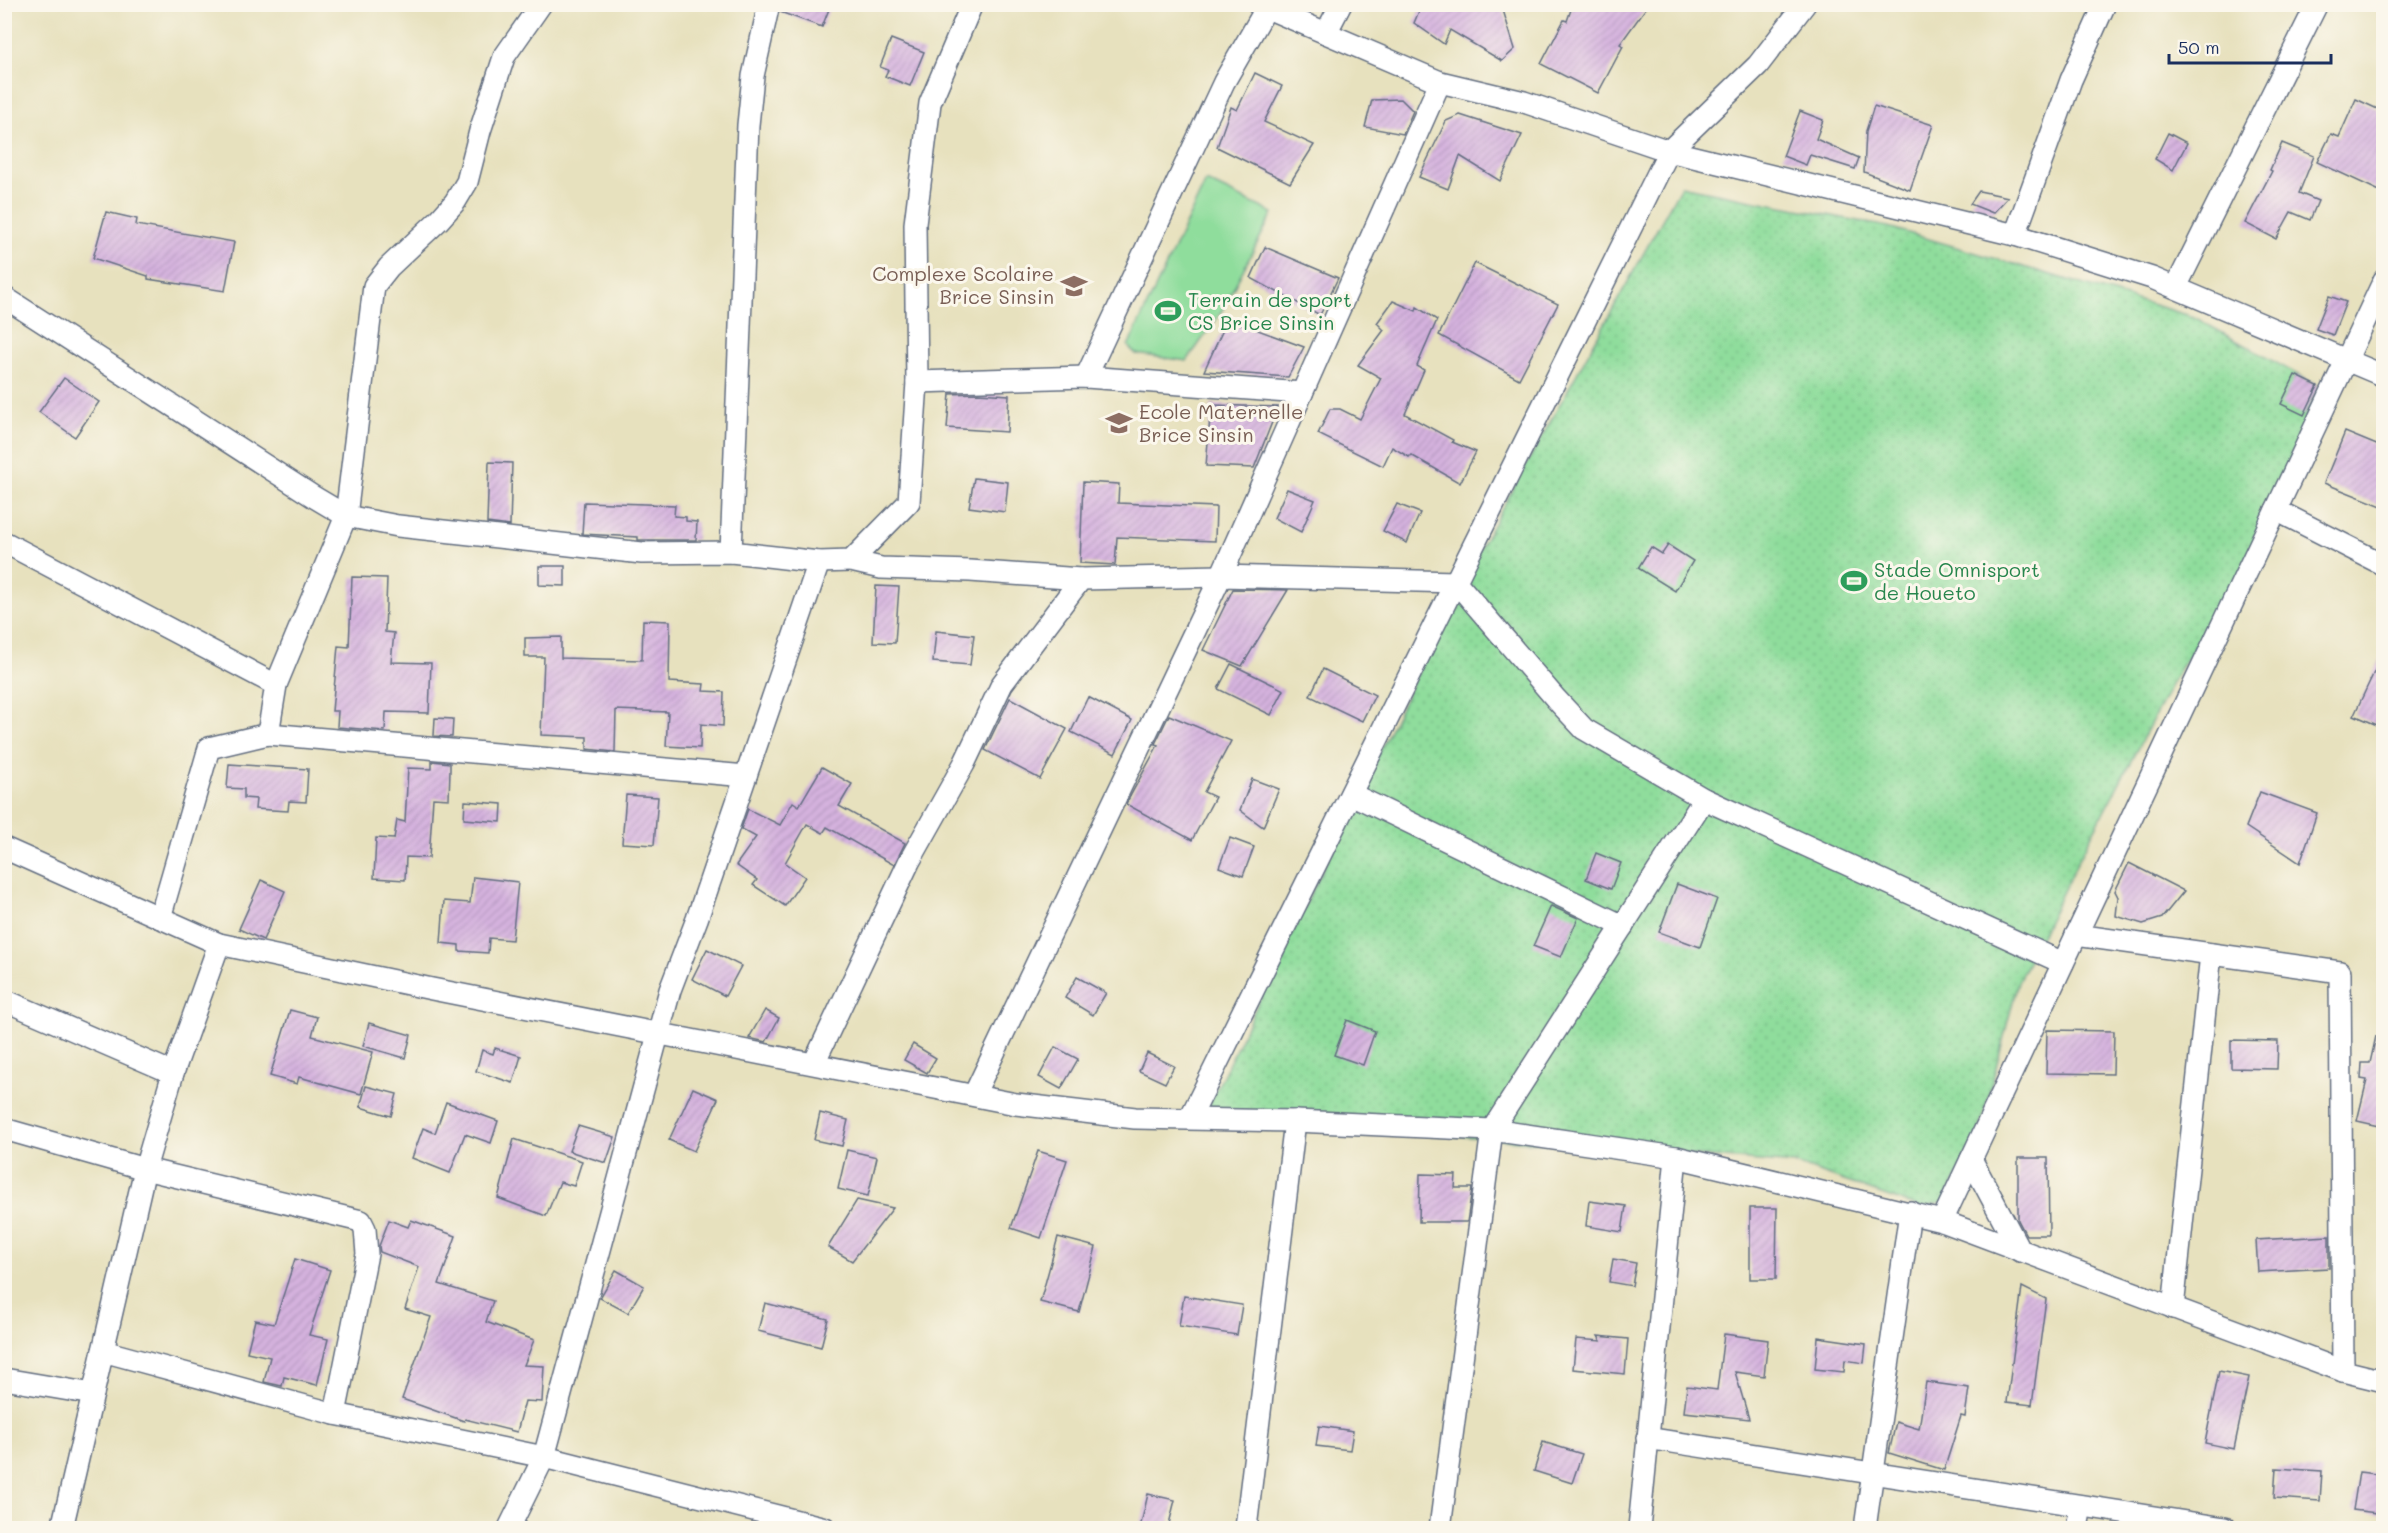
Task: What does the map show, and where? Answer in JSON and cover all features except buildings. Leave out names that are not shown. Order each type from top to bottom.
[{"type":"street","points":[[268,734],[276,684],[346,516],[374,286],[389,267],[439,220],[455,202],[467,182],[480,131],[504,57],[541,4]]},
{"type":"street","points":[[731,552],[748,125],[753,76],[769,4]]},
{"type":"street","points":[[851,561],[909,502],[917,382],[915,224],[930,103],[972,4]]},
{"type":"street","points":[[1326,33],[1341,4]]},
{"type":"street","points":[[1190,1118],[1669,151],[1758,64],[1805,4]]},
{"type":"street","points":[[2015,236],[2071,80],[2105,4]]},
{"type":"street","points":[[2176,287],[2318,4]]},
{"type":"street","points":[[1086,376],[1262,6],[1440,82],[1524,102],[1669,151],[2015,236],[2152,278],[2346,362],[2384,376]]},
{"type":"street","points":[[974,1095],[1221,576],[1440,82]]},
{"type":"street","points":[[1942,1221],[2384,280]]},
{"type":"street","points":[[4,297],[346,516],[398,526],[642,553],[731,552],[819,562],[851,561],[881,568],[970,571],[1081,579],[1221,576],[1456,582],[1584,729],[1704,799],[2063,963]]},
{"type":"street","points":[[917,382],[1086,376],[1302,393]]},
{"type":"street","points":[[2276,510],[2384,565]]},
{"type":"street","points":[[4,542],[276,684]]},
{"type":"street","points":[[509,1528],[544,1456],[670,990],[697,919],[819,562]]},
{"type":"street","points":[[814,1063],[909,862],[964,764],[1002,684],[1081,579]]},
{"type":"street","points":[[160,918],[209,748],[268,734],[746,776]]},
{"type":"street","points":[[1350,794],[1623,926]]},
{"type":"street","points":[[1440,1528],[1492,1130],[1704,799]]},
{"type":"street","points":[[4,848],[219,944],[432,989],[1016,1104],[1135,1118],[1295,1121],[1492,1130],[1676,1157],[1942,1221],[2343,1371],[2384,1381]]},
{"type":"street","points":[[2076,935],[2340,972],[2343,1371]]},
{"type":"street","points":[[62,1528],[145,1169],[173,1073],[219,944]]},
{"type":"street","points":[[2173,1308],[2211,954]]},
{"type":"street","points":[[4,1000],[173,1073]]},
{"type":"street","points":[[1246,1528],[1295,1121]]},
{"type":"street","points":[[4,1130],[145,1169],[361,1221],[365,1229],[367,1254],[335,1414]]},
{"type":"street","points":[[1639,1528],[1676,1157]]},
{"type":"street","points":[[1971,1159],[2020,1251]]},
{"type":"street","points":[[1865,1528],[1910,1212]]},
{"type":"street","points":[[103,1351],[335,1414],[544,1456],[825,1528]]},
{"type":"street","points":[[4,1380],[93,1394]]},
{"type":"street","points":[[1647,1438],[2225,1528]]},
{"type":"street","points":[[2077,1528],[2081,1506]]},
{"type":"green space","points":[[1206,181],[1273,213],[1220,314],[1187,361],[1136,354],[1128,346]]},
{"type":"green space","points":[[1681,186],[1888,227],[2194,317],[2318,386],[2274,504],[2260,554],[2180,668],[2076,865],[2018,982],[1979,1133],[1944,1202],[1921,1208],[1796,1164],[1204,1115],[1463,579]]},
{"type":"place","name":"Complexe Scolaire Brice Sinsin","points":[[1074,286]]},
{"type":"place","name":"Terrain de sport CS Brice Sinsin","points":[[1168,311]]},
{"type":"place","name":"Ecole Maternelle Brice Sinsin","points":[[1119,423]]},
{"type":"place","name":"Stade Omnisport de Houeto","points":[[1854,581]]}]
